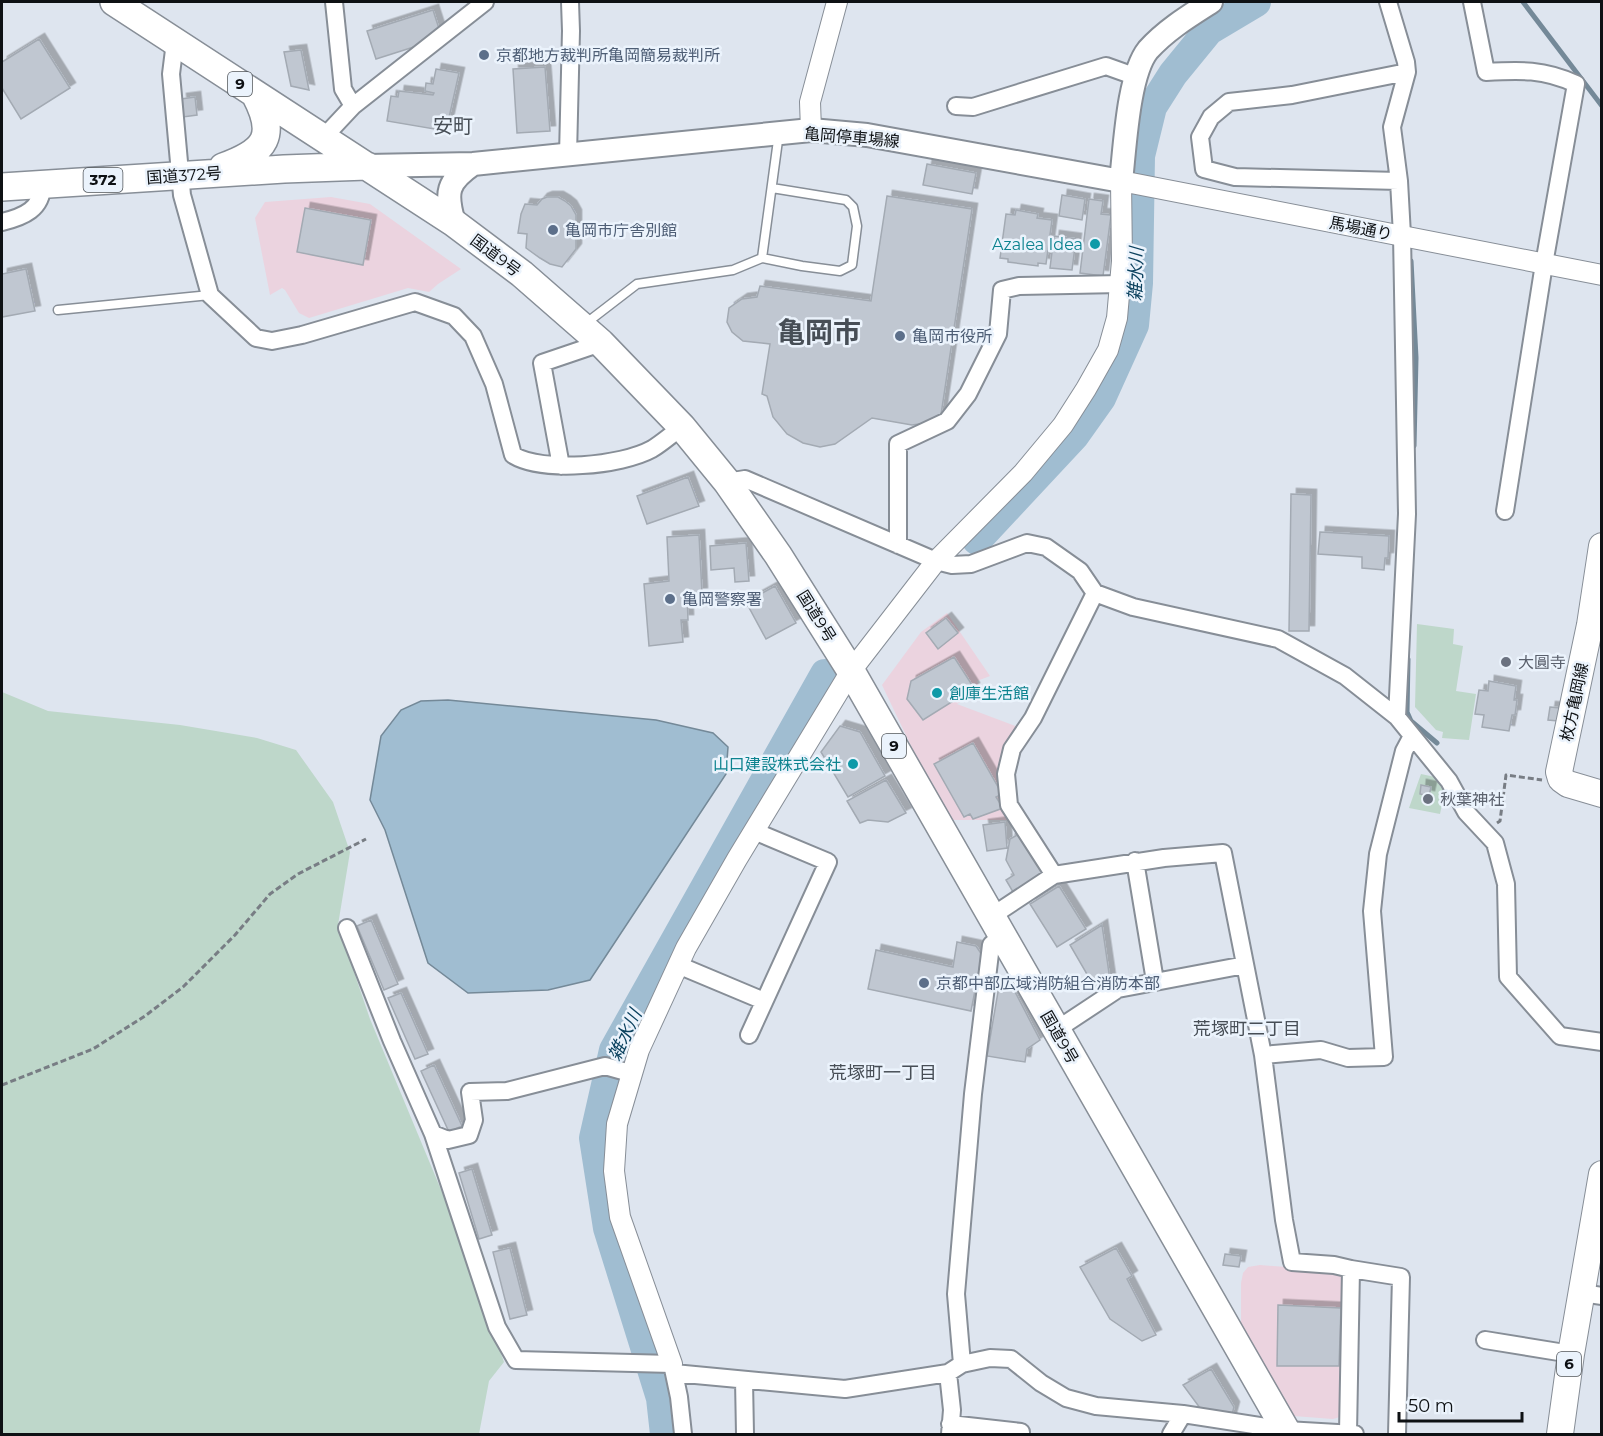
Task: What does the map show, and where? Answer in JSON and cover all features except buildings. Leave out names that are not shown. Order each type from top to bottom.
[{"type":"highway","name":"国道9号","points":[[114,2],[454,223],[522,274],[592,335],[682,428],[727,482],[784,564],[851,671],[1287,1432]]},
{"type":"highway","points":[[193,174],[244,158],[261,146],[265,139],[267,122],[255,94]]},
{"type":"highway","name":"国道372号","points":[[2,187],[325,166],[367,166]]},
{"type":"main road","points":[[1127,182],[1134,76],[1147,51],[1169,29],[1211,2]]},
{"type":"main road","name":"亀岡停車場線","points":[[367,166],[473,164],[811,130],[867,135],[1127,182]]},
{"type":"main road","points":[[454,223],[449,206],[449,191],[454,179],[473,164]]},
{"type":"main road","name":"枚方亀岡線","points":[[1561,779],[1559,772],[1596,626],[1602,546]]},
{"type":"main road","points":[[1561,779],[1568,784],[1602,794]]},
{"type":"main road","name":"6","points":[[1560,1434],[1571,1354],[1592,1295],[1602,1174]]},
{"type":"street","points":[[334,2],[343,88],[353,106]]},
{"type":"street","points":[[323,138],[353,106],[485,2]]},
{"type":"street","points":[[568,154],[570,2]]},
{"type":"street","points":[[811,130],[810,102],[837,2]]},
{"type":"street","points":[[1388,2],[1407,72],[1392,127],[1399,181],[1402,236],[1407,514],[1397,717]]},
{"type":"street","points":[[1472,2],[1485,72],[1526,70],[1556,75],[1576,84],[1544,264],[1505,511]]},
{"type":"street","points":[[175,42],[171,74],[193,174],[182,195],[210,295],[256,338],[272,341],[302,335],[414,302],[454,316],[473,336],[494,384],[513,455],[522,461],[561,466],[621,460],[652,449],[682,428]]},
{"type":"street","points":[[956,106],[973,107],[1106,66],[1134,76]]},
{"type":"street","points":[[1399,181],[1235,177],[1204,169],[1200,137],[1211,117],[1229,102],[1292,95],[1407,72]]},
{"type":"street","points":[[683,1434],[673,1369],[620,1217],[614,1171],[617,1124],[630,1073],[686,948],[851,671],[936,561],[1023,473],[1069,416],[1108,350],[1117,318],[1121,284],[1122,225],[1127,182]]},
{"type":"street","name":"馬場通り","points":[[1127,182],[1602,275]]},
{"type":"street","points":[[2,222],[19,218],[36,206],[43,196],[42,184]]},
{"type":"street","points":[[898,544],[898,444],[947,421],[968,394],[998,334],[1002,290],[1019,286],[1121,284]]},
{"type":"street","points":[[561,466],[542,363],[592,335]]},
{"type":"street","points":[[727,482],[745,479],[936,561],[952,565],[971,564],[1027,543],[1046,547],[1080,571],[1095,593],[1133,607],[1278,639],[1345,676],[1397,717],[1449,781],[1466,812],[1495,843],[1506,884],[1508,977],[1560,1036],[1602,1042]]},
{"type":"street","points":[[1054,874],[1008,805],[1006,774],[1012,749],[1033,718],[1095,593]]},
{"type":"street","points":[[1263,1055],[1321,1050],[1348,1058],[1384,1057],[1372,911],[1378,854],[1404,751],[1412,736]]},
{"type":"street","points":[[749,1035],[828,862],[754,831]]},
{"type":"street","points":[[1022,1432],[950,1429],[955,1369],[956,1294],[973,1094],[991,945],[997,926],[1054,874],[1135,861],[1223,853],[1263,1055],[1284,1220],[1292,1262],[1334,1265],[1401,1277],[1397,1434]]},
{"type":"street","points":[[1135,861],[1155,981]]},
{"type":"street","points":[[347,928],[392,1041],[433,1134],[497,1327],[516,1360],[673,1369],[744,1380],[845,1389],[955,1369],[990,1358],[1011,1359],[1041,1383],[1066,1398],[1096,1406],[1184,1414],[1287,1432],[1352,1434],[1351,1269]]},
{"type":"street","points":[[678,965],[764,1001]]},
{"type":"street","points":[[1056,1030],[1118,989],[1245,965]]},
{"type":"street","points":[[433,1134],[448,1140],[469,1135],[474,1120],[470,1092],[507,1091],[605,1066],[630,1073]]},
{"type":"street","points":[[1485,1340],[1571,1354]]},
{"type":"street","points":[[744,1380],[745,1434]]},
{"type":"street","points":[[1171,1434],[1184,1414]]},
{"type":"lane","points":[[762,258],[779,133]]},
{"type":"lane","points":[[592,335],[637,284],[733,270],[762,258],[840,271],[852,265],[856,226],[854,207],[846,200],[772,188]]},
{"type":"lane","points":[[58,310],[210,295]]},
{"type":"path","points":[[1483,831],[1500,821],[1506,775],[1551,781],[1561,779]]},
{"type":"path","points":[[2,1085],[93,1049],[145,1016],[183,987],[235,935],[270,894],[298,873],[366,839]]},
{"type":"shaded area","points":[[331,197],[370,204],[461,269],[429,292],[408,288],[309,318],[299,313],[282,288],[270,295],[255,218],[265,202]]},
{"type":"shaded area","points":[[947,613],[990,676],[977,681],[981,691],[957,704],[1018,727],[1002,781],[1007,820],[951,820],[913,750],[882,685],[921,632]]},
{"type":"shaded area","points":[[1260,1265],[1337,1271],[1344,1280],[1340,1417],[1333,1419],[1293,1416],[1241,1323],[1243,1273],[1248,1267]]},
{"type":"green space","points":[[1417,624],[1454,629],[1453,644],[1463,646],[1456,691],[1476,694],[1469,740],[1442,738],[1443,732],[1436,730],[1415,707]]},
{"type":"green space","points":[[2,692],[48,711],[180,725],[257,738],[296,750],[333,802],[350,852],[338,925],[370,1019],[449,1209],[504,1362],[489,1381],[479,1434],[2,1434]]},
{"type":"green space","name":"秋葉神社","points":[[1421,774],[1435,777],[1445,790],[1440,814],[1409,808]]},
{"type":"water","points":[[448,700],[656,720],[713,733],[728,747],[726,774],[590,980],[548,990],[468,993],[428,963],[385,830],[370,800],[381,736],[401,710],[421,701]]},
{"type":"waterway","name":"雑水川","points":[[977,540],[1074,436],[1101,398],[1134,325],[1138,283],[1140,156],[1152,107],[1173,74],[1209,30],[1256,2]]},
{"type":"waterway","points":[[1523,2],[1602,106]]},
{"type":"waterway","points":[[1411,261],[1416,358],[1414,446]]},
{"type":"waterway","points":[[1408,659],[1407,712],[1411,721],[1437,743]]},
{"type":"waterway","name":"雑水川","points":[[665,1434],[661,1398],[608,1228],[594,1138],[614,1050],[825,674]]},
{"type":"place","name":"京都地方裁判所亀岡簡易裁判所","points":[[484,55]]},
{"type":"place","name":"亀岡市庁舎別館","points":[[553,230]]},
{"type":"place","name":"Azalea Idea","points":[[1095,244]]},
{"type":"place","name":"亀岡市役所","points":[[900,336]]},
{"type":"place","name":"亀岡警察署","points":[[670,599]]},
{"type":"place","name":"大圓寺","points":[[1506,662]]},
{"type":"place","name":"創庫生活館","points":[[937,693]]},
{"type":"place","name":"山口建設株式会社","points":[[853,764]]},
{"type":"place","name":"秋葉神社","points":[[1428,799]]},
{"type":"place","name":"京都中部広域消防組合消防本部","points":[[924,983]]},
{"type":"district","name":"安町","points":[[453,126]]},
{"type":"district","name":"亀岡市","points":[[819,332]]},
{"type":"district","name":"荒塚町二丁目","points":[[1247,1029]]},
{"type":"district","name":"荒塚町一丁目","points":[[883,1073]]}]
